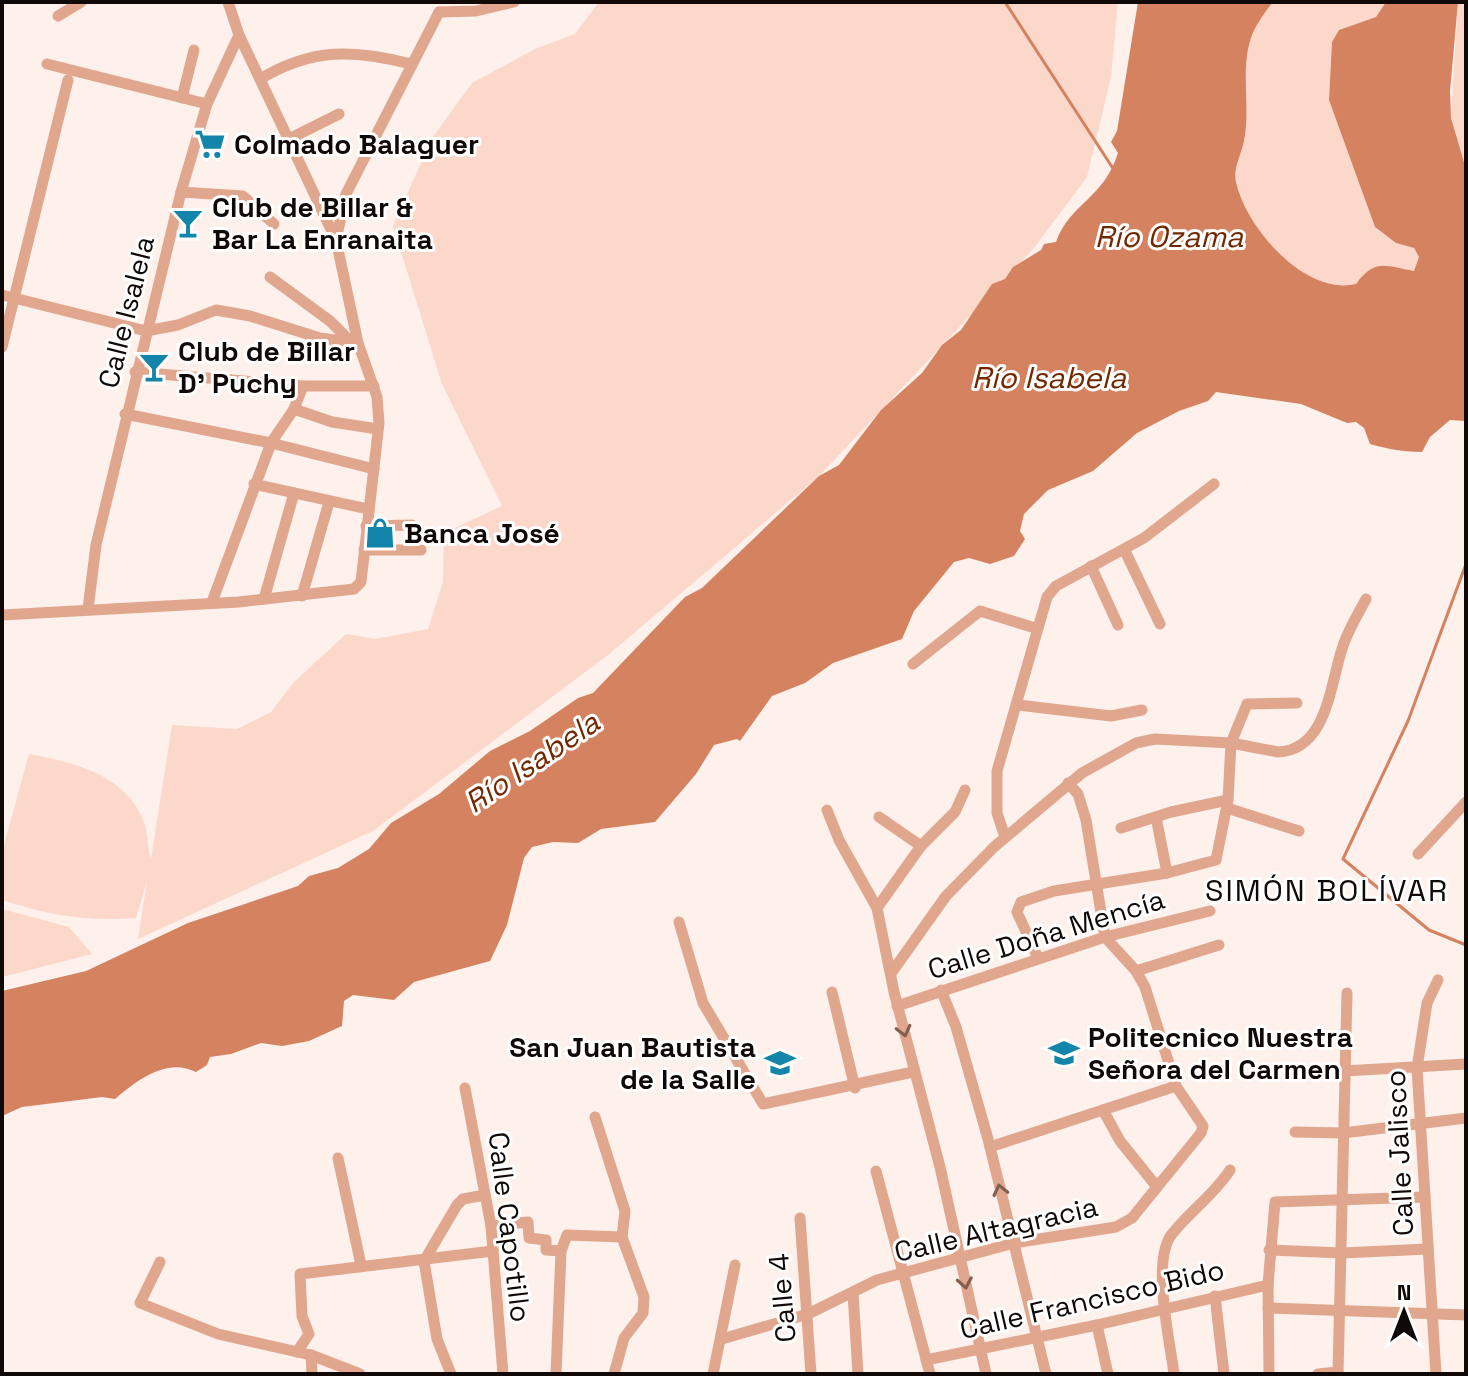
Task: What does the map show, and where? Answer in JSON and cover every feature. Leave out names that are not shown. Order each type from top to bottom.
[{"type":"street","points":[[58,16],[81,2]]},
{"type":"street","points":[[2,615],[302,596],[354,589],[361,582],[378,429],[374,386],[355,343],[336,240],[239,35],[228,2]]},
{"type":"street","points":[[336,240],[346,194],[438,7],[476,11],[514,2]]},
{"type":"street","name":"Calle Isalela","points":[[88,609],[96,545],[125,414],[181,192],[207,104],[239,35]]},
{"type":"street","points":[[182,98],[194,50]]},
{"type":"street","points":[[260,79],[304,57],[337,53],[377,55],[411,64]]},
{"type":"street","points":[[47,64],[207,104]]},
{"type":"street","points":[[2,347],[8,297],[68,80]]},
{"type":"street","points":[[289,139],[339,114]]},
{"type":"street","points":[[181,192],[243,196],[274,224]]},
{"type":"street","points":[[270,277],[355,343]]},
{"type":"street","points":[[8,297],[146,331],[178,325],[216,310],[250,316],[320,338],[355,343]]},
{"type":"street","points":[[135,372],[303,386],[374,386]]},
{"type":"street","points":[[212,602],[271,443],[294,409],[303,386]]},
{"type":"street","points":[[294,409],[332,422],[378,429]]},
{"type":"street","points":[[125,414],[271,443],[374,469]]},
{"type":"street","points":[[254,484],[368,509]]},
{"type":"street","points":[[1005,837],[997,813],[997,771],[1018,705],[1041,609],[1056,586],[1124,549],[1214,484]]},
{"type":"street","points":[[264,599],[294,493]]},
{"type":"street","points":[[302,596],[329,502]]},
{"type":"street","points":[[366,526],[412,525]]},
{"type":"street","points":[[1124,549],[1160,624]]},
{"type":"street","points":[[364,550],[421,550]]},
{"type":"street","points":[[1091,566],[1118,625]]},
{"type":"street","points":[[892,972],[946,896],[1005,837],[1068,783],[1146,741],[1231,743],[1270,752],[1288,752],[1304,743],[1322,721],[1346,637],[1366,599]]},
{"type":"street","points":[[913,664],[980,611],[1035,628]]},
{"type":"street","points":[[1038,958],[1017,912],[1021,902],[1054,891],[1211,863],[1218,855],[1228,804],[1231,743],[1248,702],[1297,703]]},
{"type":"street","points":[[1018,705],[1111,716],[1142,710]]},
{"type":"street","points":[[1068,783],[1078,794],[1084,812],[1105,937]]},
{"type":"street","points":[[877,908],[921,846],[955,812],[965,790]]},
{"type":"street","points":[[1418,854],[1466,802]]},
{"type":"street","points":[[1121,828],[1156,817],[1228,804],[1299,831]]},
{"type":"street","points":[[827,810],[877,908],[897,1006],[961,1258],[986,1374]]},
{"type":"street","points":[[879,817],[921,846]]},
{"type":"street","points":[[1156,817],[1167,873]]},
{"type":"street","name":"Calle Doña Mencía","points":[[897,1006],[1105,937],[1210,911]]},
{"type":"street","points":[[679,922],[703,1003],[763,1104],[855,1088],[913,1072]]},
{"type":"street","name":"Calle Altagracia","points":[[722,1339],[808,1314],[877,1280],[1014,1243],[1116,1227],[1132,1218],[1202,1129],[1176,1086],[1145,987],[1136,971],[1105,937]]},
{"type":"street","points":[[1136,971],[1219,945]]},
{"type":"street","name":"Calle Jalisco","points":[[1436,1374],[1417,1068],[1427,1003],[1438,980]]},
{"type":"street","points":[[941,990],[956,1027],[990,1147],[1046,1374]]},
{"type":"street","points":[[832,992],[855,1088]]},
{"type":"street","points":[[1318,1374],[1338,1373],[1347,993]]},
{"type":"street","points":[[1344,1071],[1466,1064]]},
{"type":"street","points":[[990,1147],[1176,1086]]},
{"type":"street","name":"Calle Capotillo","points":[[465,1088],[491,1226],[503,1374]]},
{"type":"street","points":[[1103,1110],[1120,1141],[1157,1187]]},
{"type":"street","points":[[595,1117],[625,1211],[622,1237],[644,1297],[643,1313],[624,1338],[614,1374]]},
{"type":"street","points":[[1295,1132],[1343,1133],[1466,1118]]},
{"type":"street","points":[[338,1158],[361,1265]]},
{"type":"street","points":[[1174,1374],[1162,1261],[1167,1243],[1230,1170]]},
{"type":"street","points":[[876,1171],[930,1374]]},
{"type":"street","points":[[451,1374],[437,1339],[424,1261],[457,1205],[463,1199],[485,1195]]},
{"type":"street","points":[[1269,1374],[1269,1250],[1275,1202],[1425,1197]]},
{"type":"street","name":"Calle 4","points":[[800,1218],[811,1374]]},
{"type":"street","points":[[491,1226],[528,1222],[529,1238],[546,1240],[546,1250],[561,1251]]},
{"type":"street","points":[[556,1374],[561,1251],[567,1235],[622,1237]]},
{"type":"street","points":[[1269,1250],[1342,1253],[1428,1249]]},
{"type":"street","points":[[297,1352],[309,1334],[302,1316],[298,1276],[361,1265],[424,1261],[493,1251]]},
{"type":"street","points":[[160,1262],[140,1303],[218,1334],[311,1355],[360,1374]]},
{"type":"street","points":[[713,1374],[735,1265]]},
{"type":"street","name":"Calle Francisco Bido","points":[[926,1360],[1097,1325],[1268,1285]]},
{"type":"street","points":[[853,1293],[858,1374]]},
{"type":"street","points":[[1215,1296],[1224,1374]]},
{"type":"street","points":[[1268,1308],[1466,1315]]},
{"type":"street","points":[[1097,1325],[1108,1374]]},
{"type":"street","points":[[311,1355],[312,1374]]},
{"type":"shaded area","points":[[599,2],[1118,2],[1111,77],[1087,177],[1034,248],[819,476],[608,655],[373,831],[138,939],[147,881],[136,918],[68,916],[2,900],[2,852],[29,754],[80,766],[124,792],[144,822],[151,859],[172,725],[237,729],[271,712],[294,682],[346,634],[375,639],[428,629],[443,582],[444,533],[502,506],[442,384],[393,226],[432,138],[472,83],[535,49],[575,34]]},
{"type":"shaded area","points":[[1273,2],[1386,2],[1376,17],[1339,30],[1332,42],[1329,99],[1375,227],[1396,243],[1414,248],[1419,257],[1414,271],[1382,266],[1369,270],[1356,284],[1337,285],[1317,280],[1298,269],[1265,238],[1242,200],[1236,171],[1246,128],[1248,51],[1255,29]]},
{"type":"shaded area","points":[[1458,2],[1466,2],[1466,169],[1451,118]]},
{"type":"shaded area","points":[[2,909],[69,927],[92,954],[2,977]]},
{"type":"water","name":"Río Isabela","points":[[1138,2],[1273,2],[1255,29],[1248,51],[1246,128],[1236,166],[1236,182],[1252,219],[1281,255],[1317,280],[1337,285],[1356,284],[1375,267],[1414,271],[1419,257],[1414,248],[1396,243],[1375,227],[1329,100],[1332,42],[1339,30],[1376,17],[1386,2],[1458,2],[1450,91],[1451,118],[1466,169],[1466,421],[1450,420],[1430,437],[1422,452],[1403,451],[1370,444],[1364,428],[1356,422],[1347,423],[1301,404],[1216,392],[1208,401],[1179,411],[1137,433],[1093,471],[1048,490],[1024,514],[1020,531],[1025,539],[1014,556],[990,564],[969,558],[954,562],[914,611],[902,639],[833,663],[805,683],[772,696],[740,741],[737,739],[714,745],[696,774],[655,822],[601,829],[578,843],[553,842],[532,847],[524,858],[507,925],[490,961],[414,982],[394,1000],[353,995],[344,1001],[342,1026],[309,1041],[282,1046],[261,1043],[231,1054],[210,1057],[207,1065],[196,1072],[174,1067],[163,1069],[143,1078],[115,1099],[102,1097],[22,1107],[2,1116],[2,991],[86,971],[188,923],[298,886],[309,876],[338,868],[369,849],[391,823],[439,794],[490,751],[530,731],[578,698],[593,693],[685,597],[702,588],[819,476],[839,465],[881,410],[922,373],[942,345],[961,330],[992,284],[1005,279],[1013,267],[1041,250],[1044,244],[1056,242],[1069,218],[1112,169],[1118,153],[1111,142],[1117,131]]},
{"type":"waterway","points":[[1005,2],[1114,170]]},
{"type":"waterway","points":[[1466,564],[1408,721],[1343,859],[1429,930],[1466,945]]},
{"type":"place","name":"Colmado Balaguer","points":[[210,144]]},
{"type":"place","name":"Club de Billar & Bar La Enranaita","points":[[188,223]]},
{"type":"place","name":"Club de Billar D' Puchy","points":[[154,367]]},
{"type":"place","name":"Banca José","points":[[380,533]]},
{"type":"place","name":"Politecnico Nuestra Señora del Carmen","points":[[1064,1053]]},
{"type":"place","name":"San Juan Bautista de la Salle","points":[[780,1063]]},
{"type":"district","name":"SIMÓN BOLÍVAR","points":[[1327,890]]},
{"type":"water label","name":"Río Ozama","points":[[1169,236]]}]
